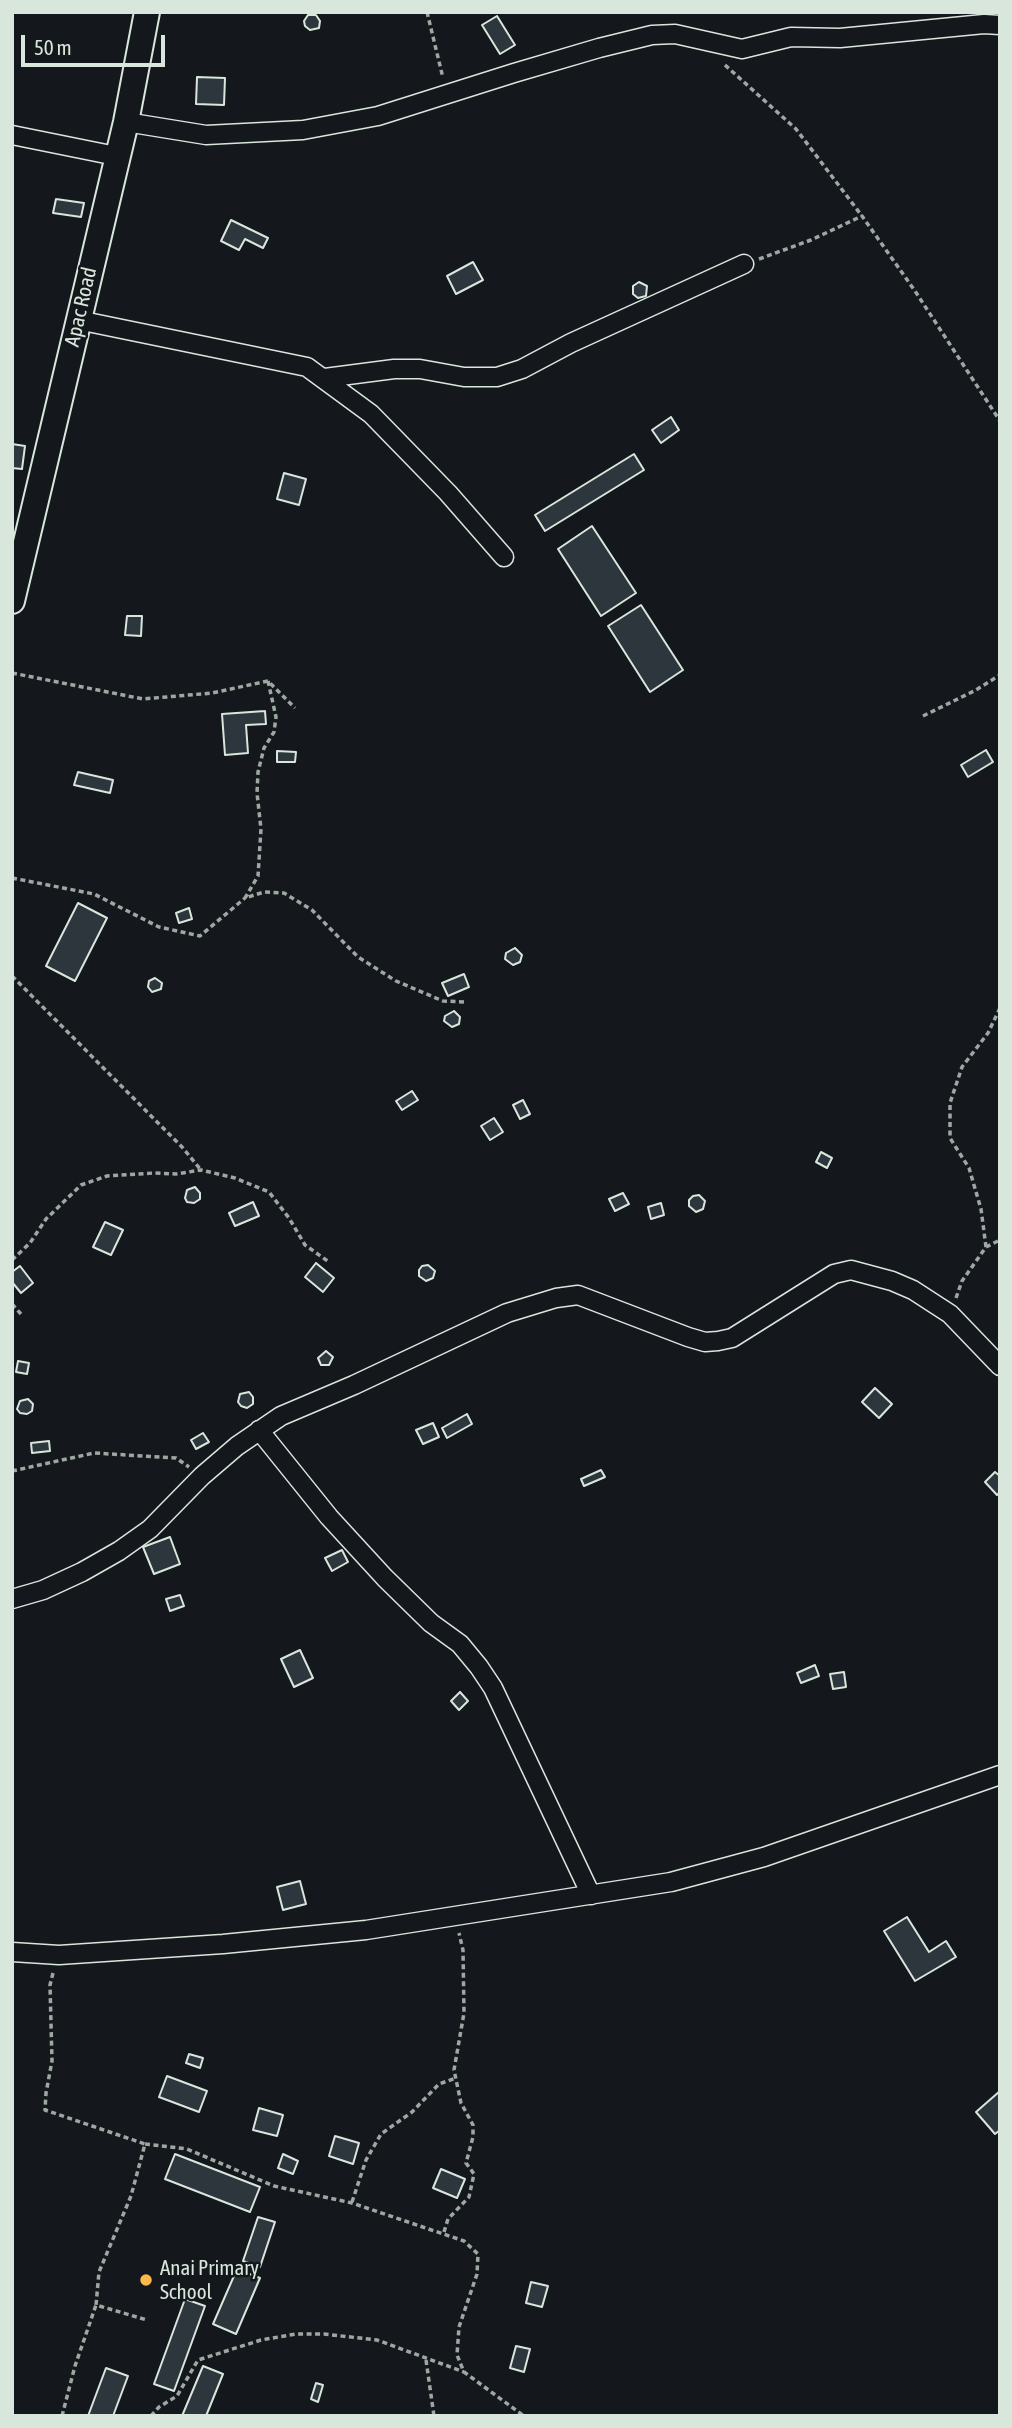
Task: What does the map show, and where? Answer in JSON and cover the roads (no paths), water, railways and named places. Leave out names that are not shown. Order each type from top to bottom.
[{"type":"main road","name":"Apac Road","points":[[12,601],[126,121],[147,12]]},
{"type":"street","points":[[126,121],[205,135],[303,130],[378,116],[587,51],[652,36],[675,34],[742,49],[791,37],[840,38],[993,20]]},
{"type":"street","points":[[12,135],[116,156]]},
{"type":"street","points":[[325,377],[394,369],[420,369],[464,377],[498,377],[522,369],[596,331],[744,264]]},
{"type":"street","points":[[78,320],[307,367],[325,377],[371,414],[448,493],[504,557]]},
{"type":"street","points":[[12,1599],[43,1590],[82,1572],[150,1529],[202,1476],[259,1430],[281,1416],[507,1313],[556,1298],[578,1295],[688,1337],[705,1342],[718,1341],[732,1338],[834,1275],[852,1270],[913,1290],[950,1314],[1000,1366]]},
{"type":"street","points":[[259,1430],[329,1517],[385,1578],[431,1623],[460,1644],[475,1661],[492,1688],[591,1895]]},
{"type":"street","points":[[12,1952],[59,1955],[223,1944],[366,1930],[671,1882],[764,1857],[1000,1776]]},
{"type":"place","name":"Anai Primary School","points":[[146,2280]]}]
